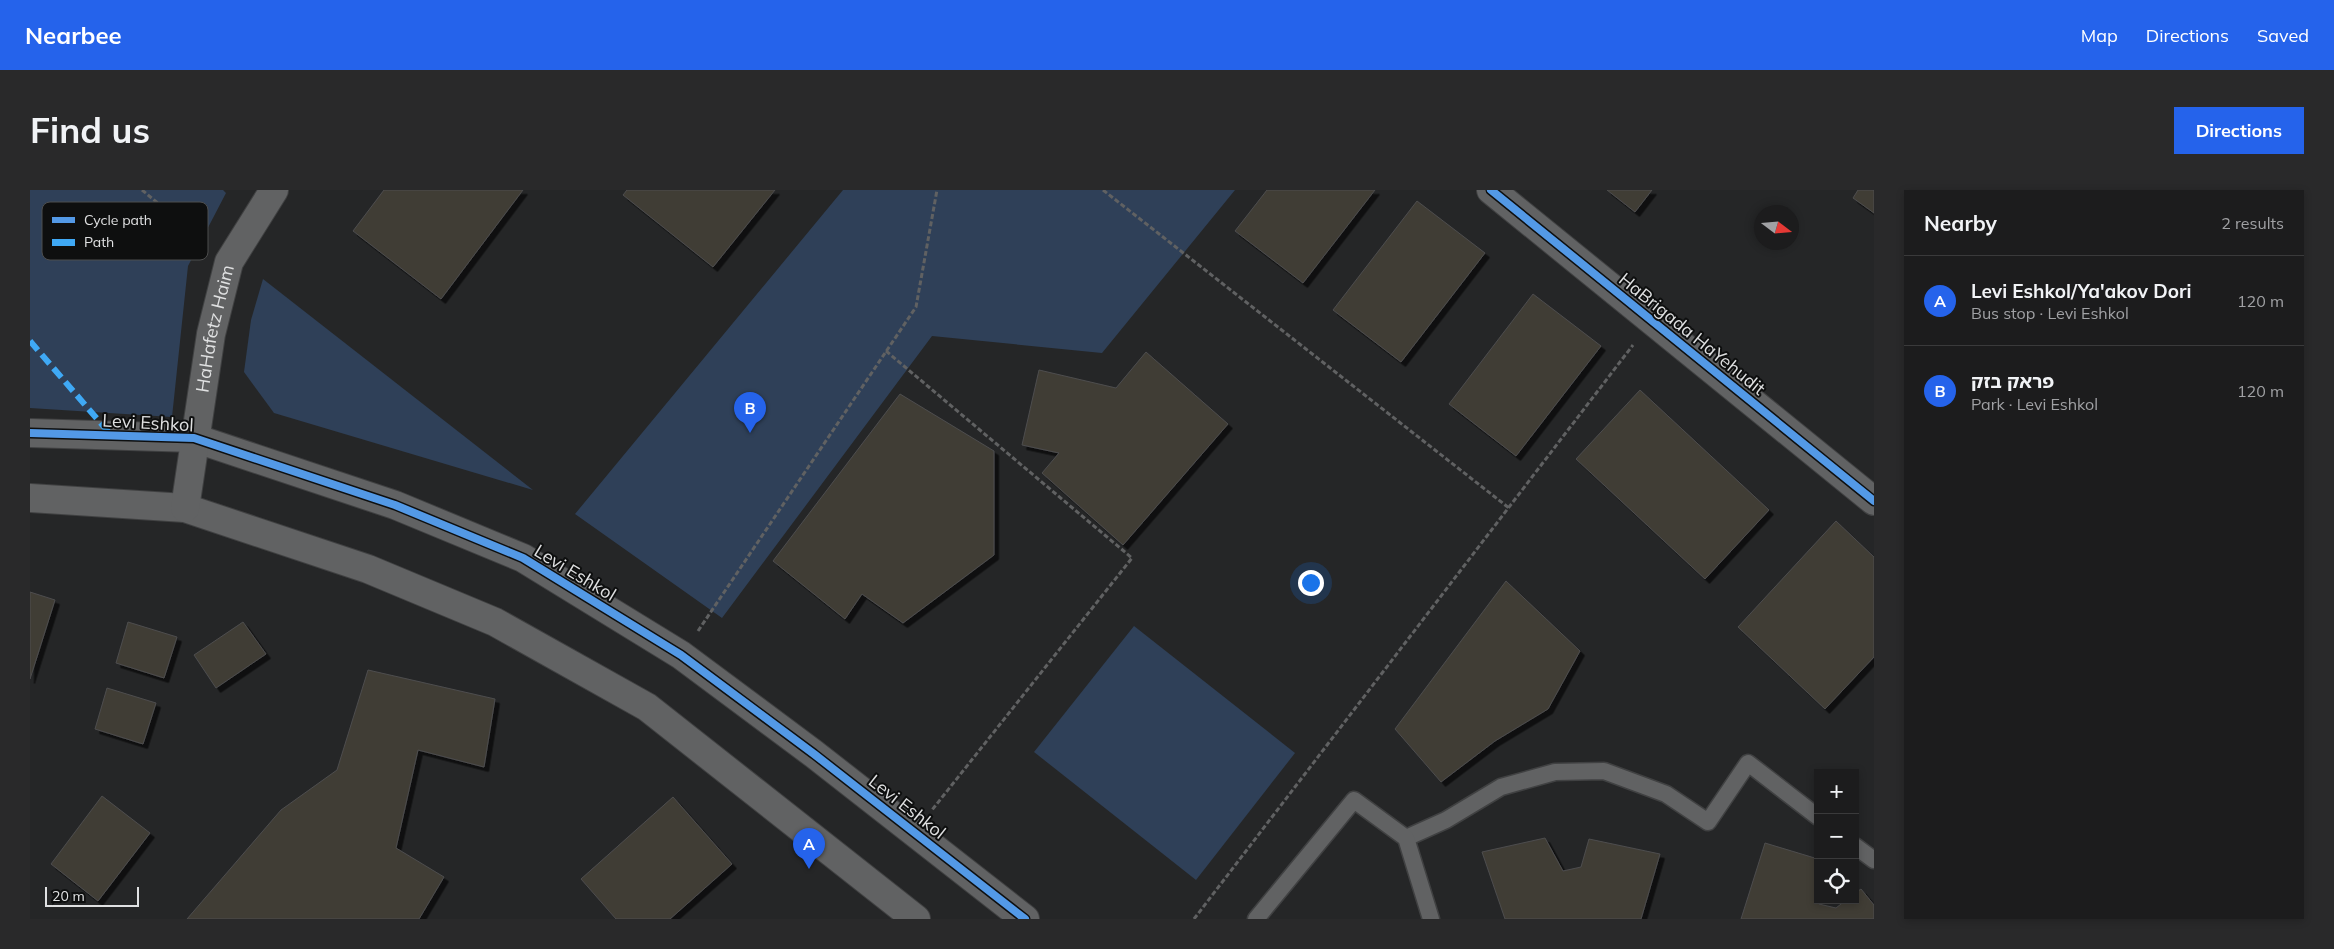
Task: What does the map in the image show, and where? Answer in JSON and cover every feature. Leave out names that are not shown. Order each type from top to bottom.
[{"type":"street","name":"HaHafetz Haim","points":[[185,508],[211,334],[229,262],[274,190]]},
{"type":"street","name":"HaBrigada HaYehudit","points":[[1491,190],[1874,501]]},
{"type":"street","name":"Levi Eshkol","points":[[30,432],[194,438],[395,505],[523,558],[681,655],[915,832],[1025,919]]},
{"type":"street","points":[[30,498],[185,508],[368,569],[495,622],[647,707],[916,919]]},
{"type":"lane","points":[[1406,838],[1446,820],[1501,787],[1555,772],[1604,771],[1666,794],[1708,822],[1748,763],[1814,814]]},
{"type":"lane","points":[[1256,919],[1354,800],[1406,838],[1431,919]]},
{"type":"lane","points":[[1859,849],[1874,860]]},
{"type":"path","points":[[142,190],[156,202]]},
{"type":"path","points":[[681,655],[916,308],[937,190]]},
{"type":"path","points":[[1103,190],[1509,508]]},
{"type":"path","points":[[208,245],[229,262]]},
{"type":"path","points":[[1194,919],[1651,320]]},
{"type":"path","points":[[886,351],[1132,558],[915,832]]},
{"type":"shaded area","points":[[30,190],[223,190],[226,193],[208,228],[208,202],[42,202],[42,260],[191,260],[188,266],[172,417],[30,408]]},
{"type":"shaded area","points":[[843,190],[1235,190],[1102,353],[932,336],[722,618],[575,514]]},
{"type":"shaded area","points":[[263,279],[533,490],[274,413],[244,372],[251,320]]},
{"type":"shaded area","points":[[1134,626],[1295,753],[1196,880],[1034,752]]},
{"type":"building","points":[[384,190],[523,190],[441,299],[353,231]]},
{"type":"building","points":[[627,190],[775,190],[713,267],[623,195]]},
{"type":"building","points":[[1267,190],[1375,190],[1303,283],[1235,231]]},
{"type":"building","points":[[1607,190],[1652,190],[1635,212]]},
{"type":"building","points":[[1858,190],[1874,190],[1874,213],[1853,198]]},
{"type":"building","points":[[1417,201],[1485,253],[1401,362],[1333,310]]},
{"type":"building","points":[[1533,294],[1601,346],[1516,456],[1449,404]]},
{"type":"building","points":[[1146,352],[1228,424],[1123,545],[1042,473],[1059,453],[1022,445],[1039,370],[1116,388]]},
{"type":"building","points":[[1640,390],[1769,510],[1705,579],[1576,459]]},
{"type":"building","points":[[900,394],[994,451],[994,555],[903,623],[862,594],[845,619],[773,561]]},
{"type":"building","points":[[1836,521],[1874,557],[1874,657],[1825,709],[1738,627]]},
{"type":"building","points":[[1506,581],[1580,651],[1548,709],[1495,741],[1441,782],[1395,729]]},
{"type":"building","points":[[30,592],[55,600],[30,679]]},
{"type":"building","points":[[128,622],[177,637],[164,678],[116,663]]},
{"type":"building","points":[[243,622],[266,654],[216,688],[194,655]]},
{"type":"building","points":[[368,670],[495,699],[484,767],[418,750],[396,848],[444,877],[419,919],[187,919],[281,810],[337,770]]},
{"type":"building","points":[[107,688],[156,703],[143,744],[95,729]]},
{"type":"building","points":[[102,796],[150,833],[98,901],[51,864]]},
{"type":"building","points":[[673,797],[732,864],[670,919],[616,919],[581,879]]},
{"type":"building","points":[[1545,838],[1563,871],[1581,867],[1589,839],[1660,854],[1641,919],[1505,919],[1482,852]]},
{"type":"building","points":[[1765,843],[1814,858],[1814,904],[1836,908],[1841,904],[1859,904],[1859,890],[1861,889],[1874,905],[1874,919],[1741,919]]},
{"type":"marked path","points":[[30,341],[111,435]]},
{"type":"cycle path","points":[[1491,190],[1874,501]]},
{"type":"cycle path","points":[[30,433],[194,438],[395,505],[523,558],[681,655],[814,754],[1025,919]]},
{"type":"place","name":"פראק בזק","points":[[750,433]]},
{"type":"place","name":"Levi Eshkol/Ya'akov Dori","points":[[809,869]]}]
